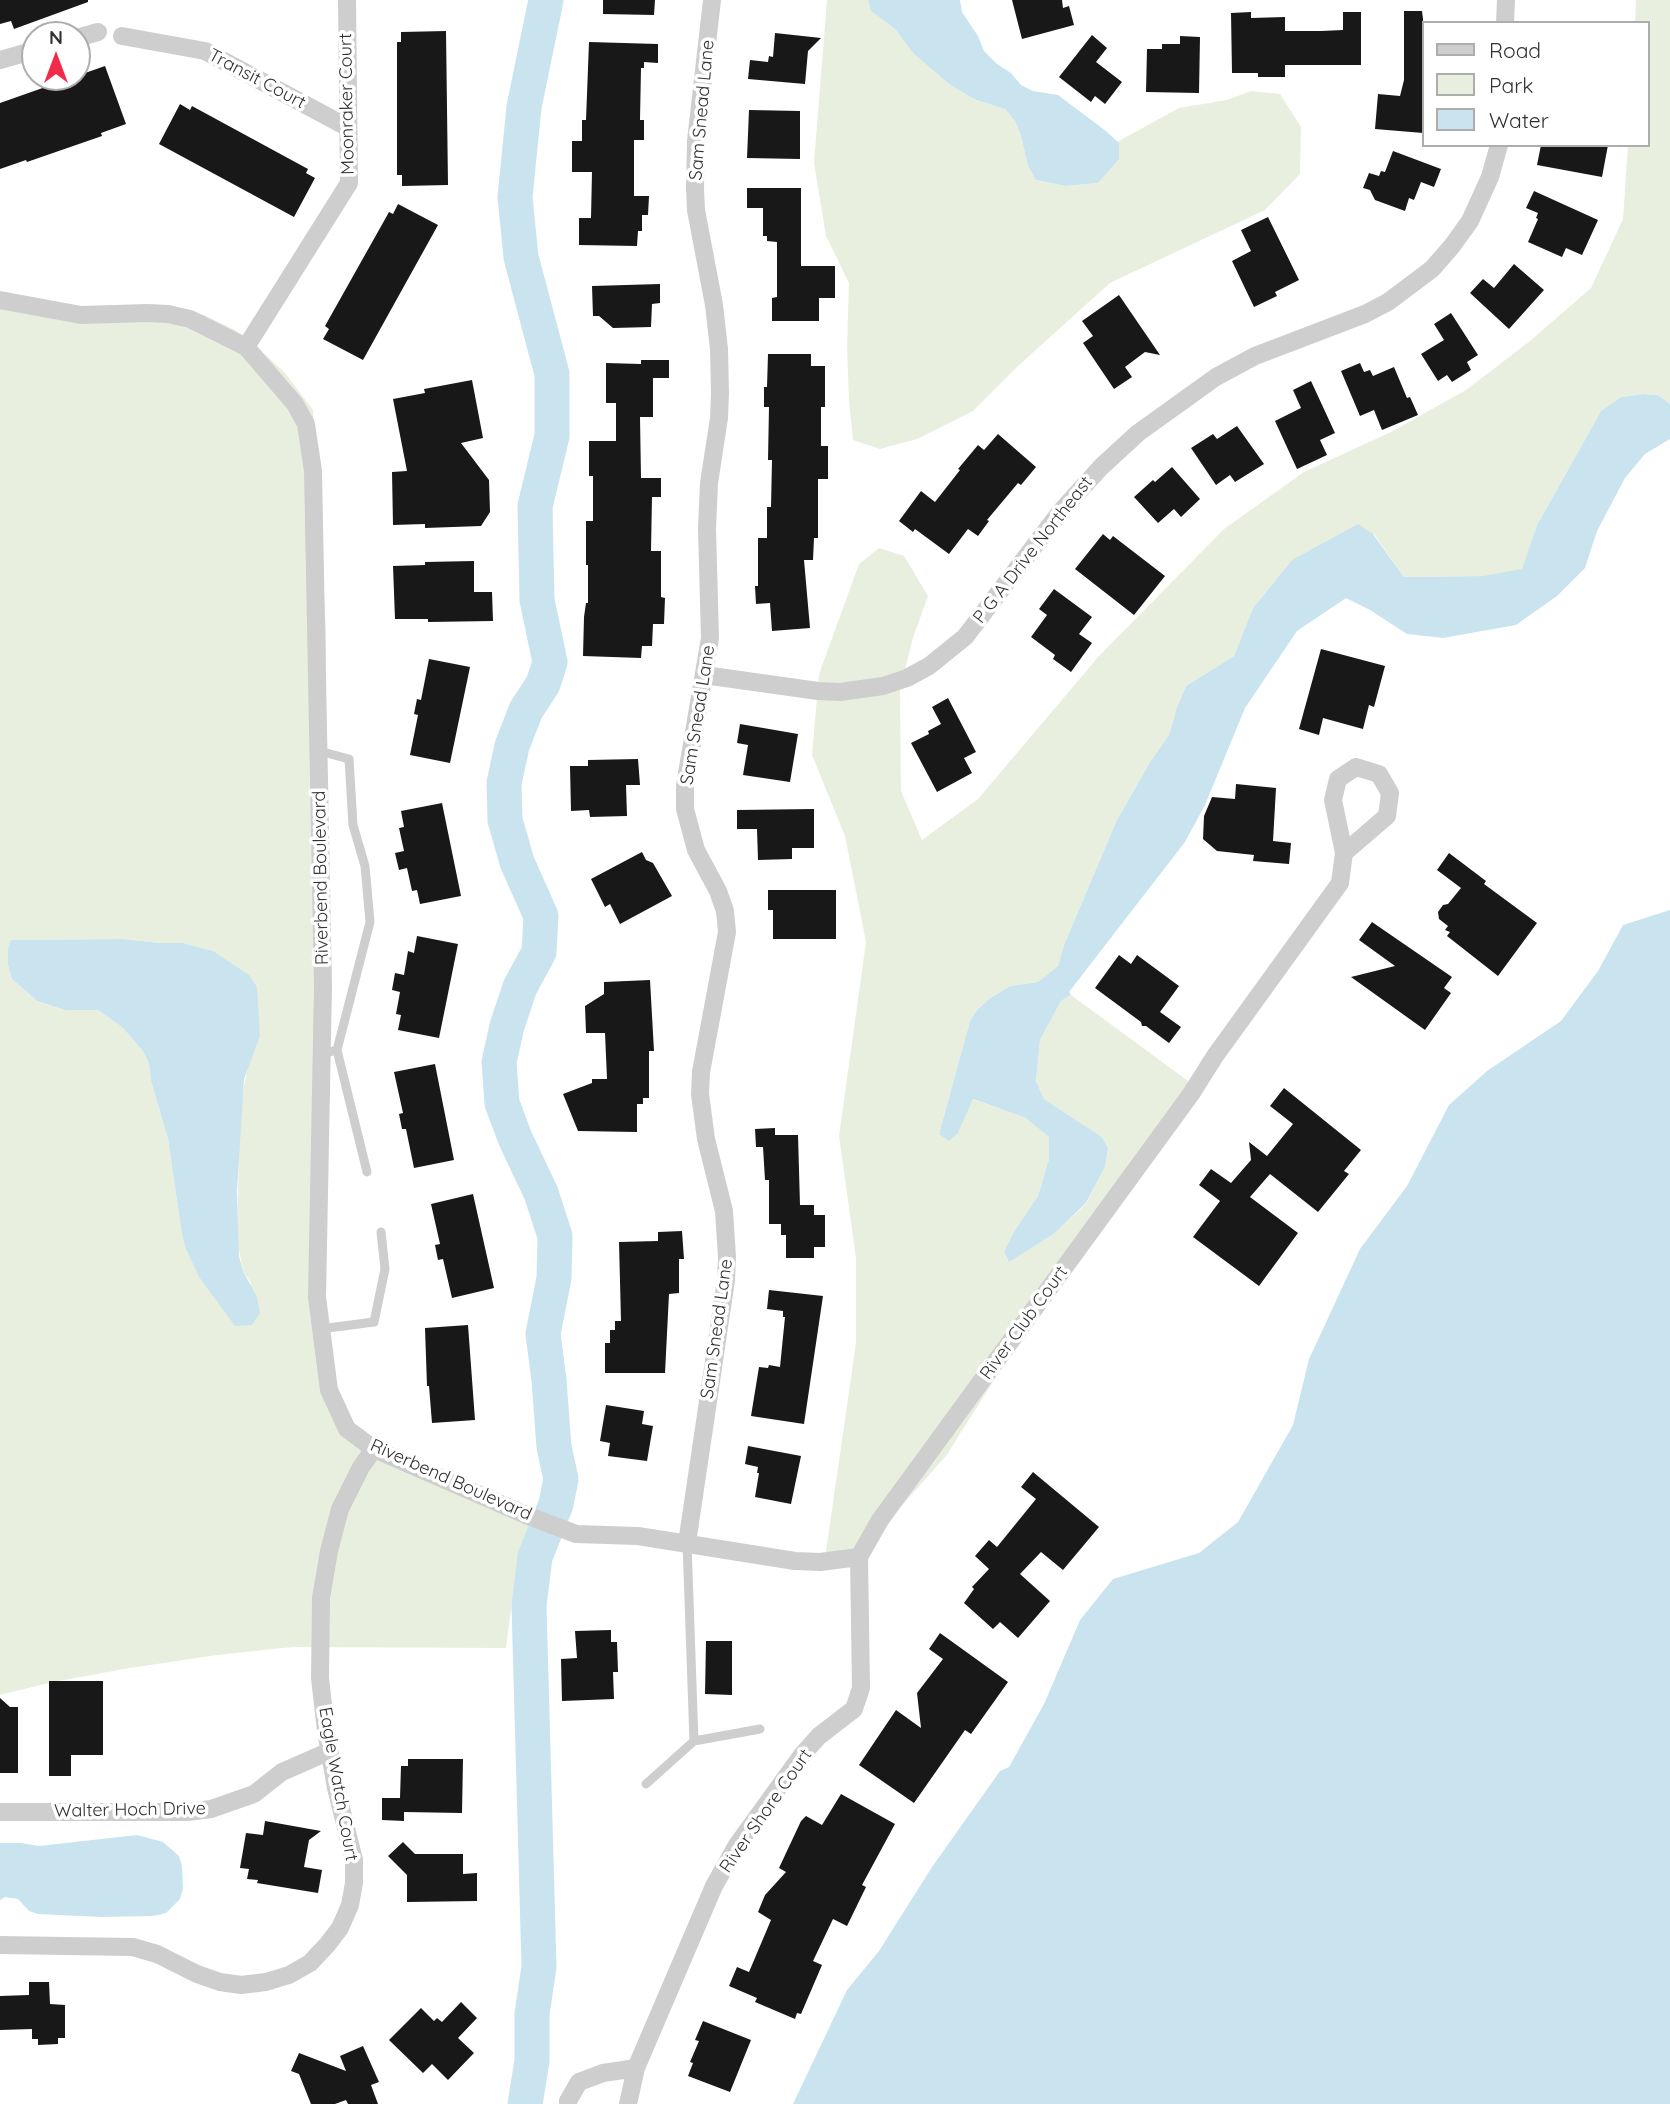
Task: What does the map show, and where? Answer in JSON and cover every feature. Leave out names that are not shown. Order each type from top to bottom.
[{"type":"street","name":"Moonraker Court","points":[[246,347],[349,183],[347,0]]},
{"type":"street","name":"Sam Snead Lane","points":[[687,1543],[726,1280],[727,1257],[724,1211],[706,1139],[701,1072],[727,932],[725,911],[718,891],[696,850],[685,809],[685,785],[710,638],[708,495],[720,394],[714,305],[696,210],[695,188],[696,141],[712,0]]},
{"type":"street","points":[[1506,0],[1506,21]]},
{"type":"street","points":[[91,34],[98,32]]},
{"type":"street","name":"Transit Court","points":[[122,36],[205,51],[347,127]]},
{"type":"street","points":[[0,60],[21,54]]},
{"type":"street","name":"P G A Drive Northeast","points":[[704,675],[840,692],[883,686],[907,678],[929,666],[965,637],[1061,511],[1101,467],[1138,433],[1216,377],[1255,356],[1388,302],[1432,268],[1452,246],[1469,221],[1490,177],[1498,147]]},
{"type":"street","name":"Riverbend Boulevard","points":[[0,300],[80,315],[168,314],[190,319],[246,347],[296,404],[306,424],[311,446],[323,986],[329,1052],[317,1221],[317,1297],[329,1390],[347,1430],[374,1448],[526,1515],[576,1534],[638,1536],[687,1543]]},
{"type":"street","name":"River Club Court","points":[[859,1557],[880,1520],[1191,1094],[1214,1056],[1340,883],[1344,853],[1334,800],[1338,779],[1356,768],[1379,774],[1390,793],[1387,816],[1344,853]]},
{"type":"street","name":"Eagle Watch Court","points":[[0,1945],[133,1947],[157,1954],[197,1974],[241,1985],[266,1982],[289,1975],[310,1963],[340,1928],[350,1905],[354,1883],[351,1847],[330,1751],[320,1678],[321,1598],[329,1551],[341,1509],[361,1467],[374,1448]]},
{"type":"street","points":[[687,1543],[795,1561],[820,1562],[859,1557]]},
{"type":"street","name":"River Shore Court","points":[[628,2104],[636,2068],[714,1886],[737,1845],[818,1736],[854,1709],[861,1689],[859,1557]]},
{"type":"street","name":"Walter Hoch Drive","points":[[0,1812],[188,1812],[211,1809],[254,1794],[282,1772],[330,1751]]},
{"type":"street","points":[[568,2104],[579,2081],[603,2073],[636,2068]]},
{"type":"lane","points":[[319,751],[349,759],[353,825],[365,866],[370,922],[329,1052],[367,1172]]},
{"type":"lane","points":[[320,1329],[374,1322],[384,1269],[381,1232]]},
{"type":"lane","points":[[687,1543],[694,1741]]},
{"type":"lane","points":[[646,1784],[694,1741],[760,1729]]},
{"type":"green space","points":[[827,0],[868,0],[871,11],[895,29],[913,53],[950,85],[976,100],[1005,109],[1015,121],[1028,165],[1036,180],[1066,186],[1098,183],[1119,143],[1117,142],[1179,108],[1227,100],[1251,91],[1280,94],[1301,127],[1300,174],[1265,210],[1110,283],[1018,366],[973,411],[917,439],[880,449],[853,440],[847,347],[849,283],[826,236],[814,163]]},
{"type":"green space","points":[[1636,0],[1670,0],[1670,404],[1658,395],[1643,394],[1621,397],[1601,411],[1537,525],[1522,570],[1482,576],[1404,577],[1374,534],[1292,560],[1253,608],[1234,656],[1186,686],[1169,735],[1150,762],[1116,822],[1064,945],[1058,966],[1038,982],[1010,986],[989,999],[970,1021],[939,1134],[958,1133],[972,1099],[1027,1118],[1049,1137],[1049,1159],[1038,1196],[1013,1233],[1004,1252],[1008,1261],[1055,1233],[1086,1204],[1105,1167],[1108,1148],[1102,1137],[1044,1099],[1036,1081],[1040,1040],[1061,1001],[1071,995],[1199,1089],[1062,1273],[946,1456],[862,1550],[825,1558],[856,1343],[856,1258],[839,1136],[866,942],[845,836],[812,755],[819,674],[859,564],[879,548],[904,556],[928,596],[912,641],[900,690],[901,791],[922,840],[978,799],[1099,656],[1224,529],[1304,472],[1393,431],[1466,390],[1530,341],[1591,288],[1623,219],[1628,147],[1649,147],[1649,21],[1635,21]]},
{"type":"green space","points":[[0,294],[106,311],[184,311],[204,315],[235,330],[253,343],[285,373],[313,410],[326,629],[326,1316],[333,1375],[346,1413],[359,1430],[388,1449],[541,1518],[536,1537],[521,1561],[515,1578],[506,1648],[293,1647],[130,1668],[0,1695]],"holes":[[[123,939],[182,943],[248,1064],[240,1110],[237,1240],[243,1271],[251,1283],[235,1325],[186,1249],[168,1139],[151,1081],[149,1064],[143,1051],[122,1027],[98,1010],[65,1010],[37,1001],[12,979],[8,965],[8,948],[12,940]]]},
{"type":"water","points":[[868,0],[960,0],[962,12],[978,36],[984,51],[997,64],[1011,73],[1021,85],[1033,91],[1058,95],[1106,131],[1119,143],[1119,159],[1098,183],[1066,186],[1036,180],[1028,166],[1015,121],[1005,109],[976,100],[950,85],[913,53],[895,29],[871,11]]},
{"type":"water","points":[[1658,395],[1670,404],[1670,439],[1645,454],[1625,478],[1597,531],[1585,568],[1557,596],[1516,625],[1443,638],[1407,634],[1346,598],[1297,631],[1245,708],[1205,805],[1185,842],[1069,992],[1071,995],[1061,1001],[1040,1040],[1036,1081],[1044,1099],[1102,1137],[1108,1148],[1105,1167],[1086,1203],[1055,1233],[1009,1262],[1004,1252],[1013,1233],[1038,1196],[1049,1159],[1049,1137],[1026,1118],[973,1099],[958,1133],[949,1141],[939,1134],[970,1021],[989,999],[1010,986],[1038,982],[1058,966],[1064,945],[1116,822],[1150,762],[1169,735],[1186,686],[1234,656],[1253,608],[1292,560],[1358,524],[1373,534],[1404,577],[1482,576],[1522,569],[1537,525],[1601,411],[1621,397]]},
{"type":"water","points":[[1670,910],[1670,2104],[793,2104],[847,1990],[879,1951],[932,1867],[1000,1771],[1009,1767],[1044,1704],[1080,1620],[1113,1579],[1199,1553],[1238,1522],[1293,1425],[1309,1359],[1360,1249],[1407,1186],[1449,1105],[1487,1071],[1561,1021],[1598,971],[1623,925]]},
{"type":"water","points":[[123,939],[182,943],[213,951],[249,975],[257,987],[260,1036],[244,1079],[237,1192],[239,1256],[243,1271],[257,1297],[260,1313],[252,1325],[235,1326],[199,1277],[186,1249],[168,1139],[151,1081],[149,1064],[143,1051],[122,1027],[98,1010],[65,1010],[37,1001],[12,979],[8,965],[11,940]]},
{"type":"water","points":[[137,1835],[163,1842],[179,1856],[183,1889],[180,1899],[166,1913],[153,1916],[101,1917],[38,1914],[29,1911],[18,1899],[5,1897],[0,1900],[0,1843],[39,1846]]},
{"type":"building","points":[[0,0],[88,0],[36,21],[21,21],[21,26],[14,29],[11,21],[0,24]]},
{"type":"building","points":[[603,0],[655,0],[654,15],[603,14]]},
{"type":"building","points":[[1012,0],[1062,0],[1063,8],[1069,6],[1074,25],[1022,39]]},
{"type":"building","points":[[1404,11],[1422,11],[1422,133],[1375,129],[1378,94],[1400,96],[1404,80]]},
{"type":"building","points":[[1251,12],[1251,18],[1285,17],[1285,31],[1321,31],[1343,30],[1343,12],[1361,12],[1361,65],[1285,65],[1285,77],[1232,73],[1231,13]]},
{"type":"building","points":[[446,31],[448,185],[402,186],[402,175],[397,175],[397,42],[401,42],[401,32]]},
{"type":"building","points":[[775,33],[821,38],[808,51],[805,84],[748,79],[750,60],[768,62],[769,56],[773,57]]},
{"type":"building","points":[[1092,35],[1107,48],[1096,62],[1122,82],[1105,104],[1095,96],[1091,102],[1059,77]]},
{"type":"building","points":[[1180,36],[1200,37],[1199,93],[1146,92],[1147,49],[1162,49],[1162,44],[1180,44]]},
{"type":"building","points":[[589,42],[658,44],[658,63],[644,62],[644,68],[641,68],[640,120],[644,120],[644,140],[634,140],[634,196],[649,196],[648,215],[642,215],[642,231],[638,231],[637,246],[579,245],[579,218],[591,218],[592,172],[572,172],[572,141],[582,141],[582,120],[586,120]]},
{"type":"building","points":[[105,66],[126,124],[101,133],[102,136],[0,169],[0,103],[34,91],[91,91],[91,71]]},
{"type":"building","points":[[180,104],[190,110],[192,106],[308,169],[306,173],[315,178],[294,217],[159,144]]},
{"type":"building","points":[[749,110],[800,111],[800,159],[747,158]]},
{"type":"building","points":[[1541,147],[1608,147],[1602,177],[1537,165]]},
{"type":"building","points":[[1393,151],[1441,169],[1434,187],[1421,182],[1414,200],[1409,198],[1405,211],[1375,200],[1370,190],[1363,188],[1369,173],[1379,176],[1381,171],[1385,172]]},
{"type":"building","points":[[747,188],[801,188],[801,266],[835,266],[835,298],[819,298],[819,321],[772,321],[772,298],[777,297],[777,242],[767,241],[767,236],[763,236],[763,208],[747,208]]},
{"type":"building","points":[[1534,191],[1598,220],[1582,255],[1566,248],[1562,257],[1528,242],[1538,219],[1538,213],[1526,208]]},
{"type":"building","points":[[398,204],[438,225],[363,360],[323,339],[329,329],[325,326],[389,212],[393,214]]},
{"type":"building","points":[[1268,217],[1299,280],[1275,292],[1277,296],[1254,307],[1232,261],[1251,251],[1241,230]]},
{"type":"building","points":[[1514,264],[1544,290],[1509,329],[1470,293],[1483,279],[1494,288]]},
{"type":"building","points":[[660,284],[660,303],[652,304],[651,327],[613,328],[599,316],[593,316],[592,286]]},
{"type":"building","points":[[1119,295],[1160,355],[1145,352],[1125,367],[1132,377],[1114,389],[1083,343],[1093,336],[1082,321]]},
{"type":"building","points":[[1451,313],[1478,355],[1467,362],[1471,370],[1452,382],[1447,375],[1438,381],[1421,354],[1444,340],[1434,324]]},
{"type":"building","points":[[768,354],[811,354],[811,366],[825,366],[821,446],[828,446],[828,479],[818,479],[818,538],[814,538],[813,560],[804,560],[810,628],[772,631],[770,603],[756,604],[758,538],[767,538],[767,507],[771,507],[769,407],[764,407]]},
{"type":"building","points":[[641,360],[669,360],[669,378],[653,378],[653,417],[640,417],[641,478],[661,478],[661,497],[652,497],[651,551],[661,551],[664,624],[653,624],[652,646],[642,646],[641,658],[583,656],[584,617],[588,603],[586,521],[593,521],[593,476],[589,476],[589,441],[616,441],[616,403],[606,403],[606,363],[641,364]]},
{"type":"building","points":[[1360,363],[1364,372],[1370,370],[1373,376],[1394,367],[1407,398],[1410,397],[1418,415],[1382,430],[1374,410],[1360,416],[1341,371]]},
{"type":"building","points":[[472,380],[483,438],[461,443],[489,480],[490,512],[481,526],[425,528],[425,524],[393,525],[392,472],[407,471],[393,399],[425,393],[424,389]]},
{"type":"building","points":[[1311,381],[1335,433],[1320,440],[1327,455],[1297,469],[1275,421],[1301,408],[1293,390]]},
{"type":"building","points":[[1237,426],[1264,464],[1235,482],[1230,475],[1216,485],[1191,448],[1213,434],[1217,439]]},
{"type":"building","points":[[998,434],[1036,467],[1021,485],[1018,483],[987,520],[989,521],[978,536],[968,529],[949,554],[915,529],[913,532],[899,521],[921,491],[935,502],[978,445],[984,450]]},
{"type":"building","points":[[1172,467],[1200,499],[1181,517],[1174,509],[1158,523],[1134,497]]},
{"type":"building","points":[[1103,534],[1110,540],[1113,536],[1165,576],[1134,615],[1075,569]]},
{"type":"building","points":[[474,561],[474,592],[492,592],[493,621],[428,622],[428,619],[395,619],[393,566]]},
{"type":"building","points":[[1054,589],[1092,617],[1079,634],[1092,643],[1071,672],[1053,659],[1055,655],[1031,637],[1047,615],[1039,609]]},
{"type":"building","points":[[1321,649],[1385,666],[1374,707],[1369,705],[1363,729],[1323,718],[1319,735],[1299,729]]},
{"type":"building","points":[[429,659],[470,667],[450,763],[410,755],[418,715],[414,714],[417,699],[421,700]]},
{"type":"building","points":[[948,698],[976,752],[964,758],[972,773],[937,792],[911,743],[941,724],[932,707]]},
{"type":"building","points":[[740,724],[798,734],[790,782],[743,775],[748,745],[737,743]]},
{"type":"building","points":[[638,759],[640,785],[626,785],[627,816],[590,817],[589,810],[571,811],[570,766],[588,766],[588,760]]},
{"type":"building","points":[[1236,784],[1276,788],[1273,841],[1291,843],[1289,864],[1253,861],[1254,855],[1217,851],[1203,839],[1204,816],[1212,797],[1235,799]]},
{"type":"building","points":[[442,803],[461,896],[420,904],[417,890],[412,891],[407,868],[399,870],[395,853],[404,851],[399,828],[404,827],[401,811]]},
{"type":"building","points":[[814,809],[814,848],[792,848],[792,859],[758,860],[757,829],[737,829],[737,810]]},
{"type":"building","points":[[642,852],[646,860],[653,863],[672,896],[620,924],[610,904],[605,907],[591,879]]},
{"type":"building","points":[[1449,853],[1486,881],[1484,884],[1537,923],[1498,976],[1447,936],[1450,932],[1445,930],[1448,926],[1439,919],[1438,912],[1461,888],[1437,870]]},
{"type":"building","points":[[768,890],[836,890],[836,939],[773,939],[773,910],[768,910]]},
{"type":"building","points":[[1372,922],[1452,977],[1444,988],[1451,993],[1425,1030],[1351,977],[1395,966],[1359,940]]},
{"type":"building","points":[[417,936],[458,944],[439,1038],[398,1030],[401,1015],[396,1014],[400,992],[392,990],[395,973],[404,975],[408,951],[414,953]]},
{"type":"building","points":[[1119,955],[1131,964],[1137,955],[1179,986],[1160,1012],[1181,1027],[1169,1043],[1146,1026],[1142,1026],[1141,1022],[1095,988]]},
{"type":"building","points":[[650,980],[654,1051],[649,1051],[649,1098],[643,1098],[643,1104],[637,1104],[637,1132],[578,1131],[563,1094],[592,1083],[592,1079],[607,1079],[605,1033],[586,1033],[585,1006],[604,994],[604,982]]},
{"type":"building","points":[[435,1064],[454,1160],[414,1168],[406,1129],[402,1129],[399,1114],[403,1113],[394,1072]]},
{"type":"building","points":[[1284,1088],[1361,1150],[1344,1171],[1349,1174],[1318,1212],[1270,1174],[1250,1197],[1298,1233],[1259,1286],[1193,1237],[1220,1201],[1199,1185],[1211,1169],[1231,1183],[1251,1160],[1249,1142],[1267,1156],[1293,1124],[1270,1106]]},
{"type":"building","points":[[775,1128],[775,1135],[798,1135],[800,1205],[814,1205],[814,1215],[825,1215],[825,1247],[814,1247],[814,1258],[786,1258],[786,1235],[781,1235],[781,1224],[769,1224],[769,1180],[765,1180],[763,1147],[756,1147],[755,1129]]},
{"type":"building","points":[[473,1194],[494,1288],[452,1298],[443,1259],[438,1260],[435,1245],[440,1244],[431,1204]]},
{"type":"building","points":[[682,1231],[684,1259],[679,1259],[679,1293],[669,1294],[665,1373],[605,1373],[605,1343],[610,1343],[610,1330],[615,1330],[615,1321],[621,1321],[619,1242],[658,1241],[658,1232]]},
{"type":"building","points":[[769,1290],[823,1296],[804,1424],[751,1416],[759,1367],[780,1367],[785,1317],[783,1311],[767,1309]]},
{"type":"building","points":[[468,1325],[475,1420],[432,1423],[427,1386],[425,1328]]},
{"type":"building","points":[[606,1405],[644,1411],[642,1424],[653,1426],[647,1461],[608,1456],[610,1443],[600,1441]]},
{"type":"building","points":[[748,1446],[801,1456],[791,1504],[755,1497],[759,1473],[758,1467],[745,1464]]},
{"type":"building","points":[[1033,1472],[1099,1527],[1063,1570],[1041,1552],[1020,1574],[1050,1601],[1018,1638],[1000,1622],[993,1629],[964,1603],[974,1589],[972,1587],[989,1569],[975,1556],[989,1540],[997,1547],[1036,1499],[1021,1487]]},
{"type":"building","points":[[611,1630],[611,1642],[617,1642],[618,1672],[613,1672],[614,1699],[562,1701],[561,1659],[577,1658],[575,1631]]},
{"type":"building","points":[[940,1633],[1008,1682],[971,1734],[965,1730],[914,1803],[859,1765],[896,1710],[921,1728],[917,1693],[943,1659],[929,1649]]},
{"type":"building","points":[[706,1641],[732,1641],[732,1695],[705,1694]]},
{"type":"building","points":[[49,1681],[103,1681],[103,1755],[71,1755],[71,1776],[49,1776]]},
{"type":"building","points":[[0,1698],[10,1707],[18,1707],[18,1773],[0,1773]]},
{"type":"building","points":[[408,1759],[463,1759],[462,1813],[404,1812],[404,1821],[382,1820],[382,1798],[400,1798],[401,1766],[408,1766]]},
{"type":"building","points":[[841,1794],[895,1824],[862,1885],[866,1887],[847,1926],[833,1919],[813,1961],[822,1965],[801,2014],[797,2013],[795,2019],[755,2002],[757,1998],[729,1986],[737,1967],[749,1972],[771,1920],[758,1912],[765,1895],[786,1872],[779,1868],[801,1821],[806,1816],[822,1825]]},
{"type":"building","points":[[265,1821],[321,1831],[309,1840],[304,1867],[322,1870],[318,1893],[247,1879],[249,1869],[240,1868],[246,1833],[263,1835]]},
{"type":"building","points":[[403,1842],[415,1854],[463,1854],[463,1874],[477,1873],[477,1901],[407,1902],[407,1875],[388,1856]]},
{"type":"building","points":[[29,1982],[49,1982],[50,2004],[65,2005],[65,2038],[58,2038],[58,2044],[38,2045],[38,2039],[32,2039],[32,2029],[0,2030],[0,1996],[29,1995]]},
{"type":"building","points":[[461,2002],[477,2018],[458,2038],[474,2053],[448,2080],[432,2064],[423,2073],[389,2040],[421,2008],[434,2021],[437,2018],[442,2022]]},
{"type":"building","points":[[703,2021],[751,2040],[730,2092],[688,2076],[693,2063],[690,2062],[699,2041],[695,2040]]},
{"type":"building","points":[[363,2046],[379,2082],[371,2085],[378,2104],[348,2104],[346,2100],[335,2104],[311,2104],[299,2074],[291,2071],[299,2053],[346,2071],[340,2056]]},
{"type":"waterway","points":[[525,2104],[532,2061],[532,2014],[539,1967],[529,1605],[535,1557],[556,1504],[561,1479],[554,1447],[543,1334],[554,1278],[555,1236],[541,1193],[502,1103],[499,1062],[520,987],[539,952],[541,916],[517,862],[505,820],[504,783],[512,746],[526,710],[543,684],[550,662],[537,600],[535,506],[552,436],[552,374],[521,257],[515,197],[524,107],[546,0]]}]
